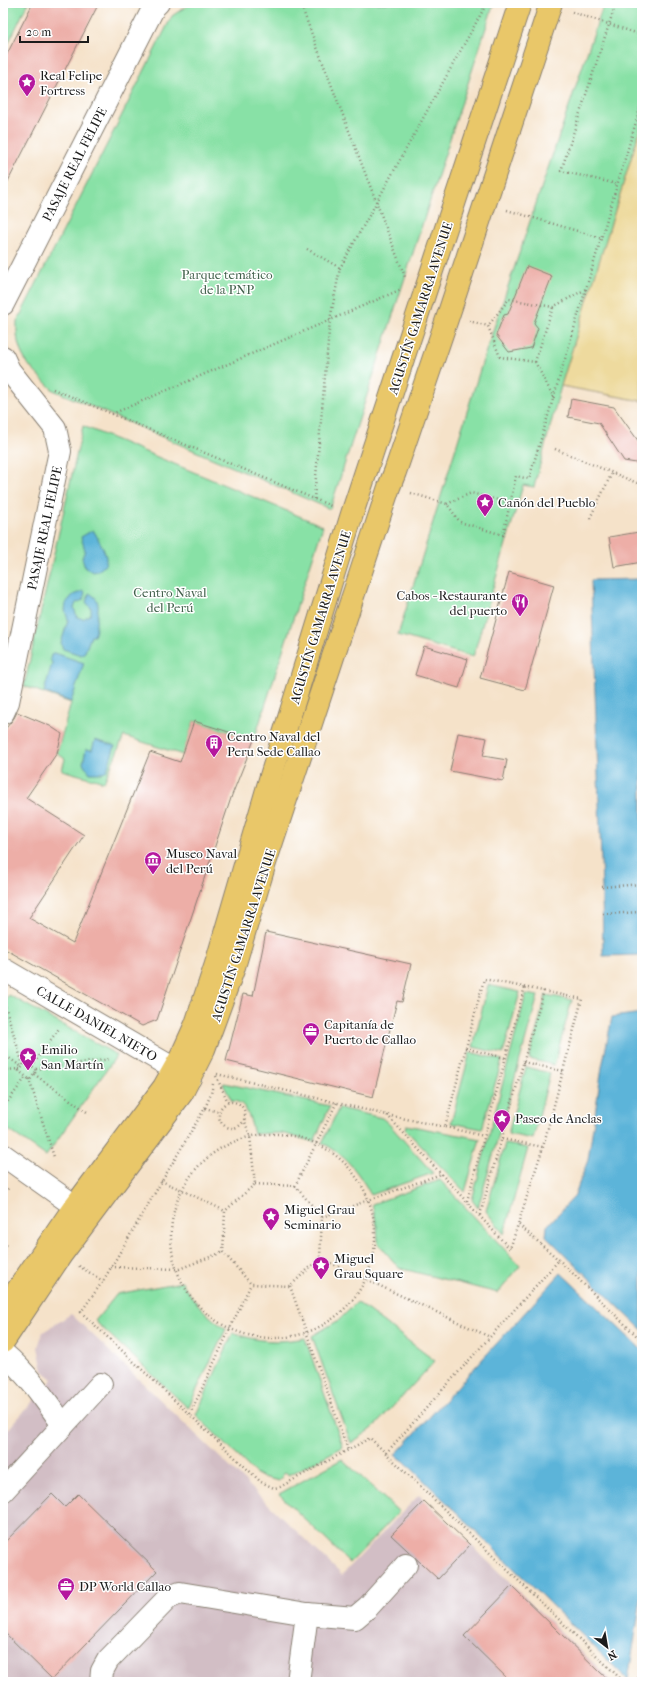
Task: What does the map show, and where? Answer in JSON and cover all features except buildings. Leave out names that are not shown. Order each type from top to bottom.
[{"type":"main road","name":"AGUSTÍN GAMARRA AVENUE","points":[[3,1342],[61,1255],[173,1105],[271,776],[352,514],[520,3]]},
{"type":"main road","name":"AGUSTÍN GAMARRA AVENUE","points":[[3,1311],[75,1206],[148,1109],[182,1073],[212,1031],[233,970],[264,866],[389,487],[396,472],[446,324],[550,4]]},
{"type":"street","name":"PASAJE REAL FELIPE","points":[[3,304],[154,7],[158,3]]},
{"type":"street","name":"PASAJE REAL FELIPE","points":[[3,357],[9,370],[55,428],[60,451],[8,702],[3,713]]},
{"type":"street","name":"CALLE DANIEL NIETO","points":[[3,969],[182,1073]]},
{"type":"street","points":[[3,1155],[75,1206],[86,1209],[98,1204]]},
{"type":"street","points":[[3,1353],[16,1364],[39,1391],[63,1425]]},
{"type":"street","points":[[3,1490],[101,1384]]},
{"type":"street","points":[[101,1682],[102,1671],[108,1660],[168,1598],[180,1594],[307,1614],[355,1618],[368,1607],[406,1565]]},
{"type":"street","points":[[298,1682],[307,1614]]},
{"type":"path","points":[[300,3],[406,279]]},
{"type":"path","points":[[314,499],[330,320],[340,268],[377,204],[487,3]]},
{"type":"path","points":[[616,3],[561,171],[617,184]]},
{"type":"path","points":[[550,4],[642,35]]},
{"type":"path","points":[[389,487],[447,504],[460,522],[503,535],[516,476],[529,479],[642,102]]},
{"type":"path","points":[[485,204],[601,238]]},
{"type":"path","points":[[307,249],[340,268]]},
{"type":"path","points":[[112,414],[409,286]]},
{"type":"path","points":[[535,362],[500,357],[488,326],[509,299],[554,306],[586,288]]},
{"type":"path","points":[[554,306],[535,362],[554,398]]},
{"type":"path","points":[[46,386],[352,514]]},
{"type":"path","points":[[555,449],[642,485]]},
{"type":"path","points":[[590,518],[612,473]]},
{"type":"path","points":[[447,504],[471,493],[510,503]]},
{"type":"path","points":[[602,886],[642,884]]},
{"type":"path","points":[[603,914],[642,912]]},
{"type":"path","points":[[387,1115],[510,1249],[519,1225],[542,1147],[582,998],[484,979],[445,1127]]},
{"type":"path","points":[[467,1201],[525,986]]},
{"type":"path","points":[[480,1215],[544,990]]},
{"type":"path","points":[[3,999],[22,1067]]},
{"type":"path","points":[[32,1066],[61,1026]]},
{"type":"path","points":[[465,1048],[505,1058]]},
{"type":"path","points":[[3,1054],[22,1067]]},
{"type":"path","points":[[54,1157],[27,1078],[19,1072],[22,1067],[26,1062],[36,1069],[119,1058]]},
{"type":"path","points":[[523,1062],[563,1070]]},
{"type":"path","points":[[218,1066],[211,1094],[205,1108],[103,1281],[81,1312],[261,1482],[274,1488],[370,1438],[624,1682]]},
{"type":"path","points":[[3,1070],[22,1067]]},
{"type":"path","points":[[27,1078],[30,1080],[37,1070],[36,1069]]},
{"type":"path","points":[[34,1074],[87,1112]]},
{"type":"path","points":[[215,1074],[387,1115],[484,1136]]},
{"type":"path","points":[[215,1074],[228,1102]]},
{"type":"path","points":[[3,1108],[27,1078]]},
{"type":"path","points":[[244,1118],[241,1124],[235,1128],[228,1128],[222,1125],[219,1118],[219,1112],[222,1106],[228,1102],[235,1102],[241,1106],[250,1136],[255,1184]]},
{"type":"path","points":[[295,1186],[337,1102]]},
{"type":"path","points":[[205,1108],[219,1112]]},
{"type":"path","points":[[268,1134],[282,1135],[316,1144],[330,1151],[350,1169],[364,1189],[368,1201],[372,1216],[374,1241],[373,1254],[360,1290],[344,1310],[324,1326],[307,1333],[274,1339],[249,1336],[229,1329],[213,1318],[205,1310],[188,1288],[179,1269],[175,1257],[172,1227],[173,1213],[182,1190],[195,1168],[215,1150],[229,1143],[250,1136],[268,1134]]},
{"type":"path","points":[[502,1139],[542,1147]]},
{"type":"path","points":[[322,1217],[441,1174]]},
{"type":"path","points":[[161,1181],[225,1211]]},
{"type":"path","points":[[255,1184],[295,1186],[322,1217],[320,1258],[290,1286],[251,1284],[223,1252],[225,1211],[255,1184]]},
{"type":"path","points":[[3,1196],[9,1187]]},
{"type":"path","points":[[519,1225],[559,1260],[642,1341]]},
{"type":"path","points":[[3,1243],[9,1247]]},
{"type":"path","points":[[110,1267],[179,1269],[223,1252]]},
{"type":"path","points":[[320,1258],[490,1337]]},
{"type":"path","points":[[386,1453],[559,1260]]},
{"type":"path","points":[[74,1263],[103,1281]]},
{"type":"path","points":[[190,1414],[251,1284]]},
{"type":"path","points":[[290,1286],[348,1450]]},
{"type":"path","points":[[638,1682],[642,1656]]},
{"type":"shaded area","points":[[71,1314],[342,1575],[419,1495],[613,1682],[3,1682],[3,1435],[53,1379],[43,1371],[38,1347],[43,1332]]},
{"type":"green space","points":[[3,3],[28,3],[7,46],[3,44]]},
{"type":"green space","name":"Parque temático de la PNP","points":[[201,3],[494,3],[330,509],[53,390],[37,375],[21,353],[17,334],[17,322],[172,16],[188,5]]},
{"type":"green space","points":[[604,3],[642,3],[642,123],[561,386],[534,487],[523,485],[473,657],[398,635],[483,360]]},
{"type":"green space","name":"Centro Naval del Perú","points":[[83,426],[323,526],[254,740],[194,721],[183,755],[124,736],[104,782],[62,770],[65,759],[57,753],[71,703],[24,686]]},
{"type":"green space","points":[[488,985],[520,992],[503,1054],[473,1047]]},
{"type":"green space","points":[[526,994],[538,996],[478,1208],[472,1200]]},
{"type":"green space","points":[[9,995],[117,1055],[46,1156],[3,1126],[3,1002]]},
{"type":"green space","points":[[546,995],[572,1000],[554,1065],[529,1059]]},
{"type":"green space","points":[[470,1052],[502,1060],[482,1129],[451,1123]]},
{"type":"green space","points":[[526,1067],[550,1073],[533,1139],[508,1134]]},
{"type":"green space","points":[[223,1084],[330,1106],[314,1142],[281,1133],[254,1134],[248,1113],[242,1104],[232,1101]]},
{"type":"green space","points":[[339,1108],[382,1118],[433,1173],[371,1195],[362,1179],[351,1165],[337,1152],[322,1143]]},
{"type":"green space","points":[[406,1125],[480,1139],[465,1192],[405,1129]]},
{"type":"green space","points":[[505,1144],[528,1148],[504,1234],[486,1211]]},
{"type":"green space","points":[[440,1180],[520,1266],[498,1293],[399,1268],[378,1243],[377,1226],[372,1204]]},
{"type":"green space","points":[[182,1282],[201,1308],[226,1329],[188,1408],[95,1321],[117,1294]]},
{"type":"green space","points":[[357,1302],[435,1361],[372,1429],[351,1443],[312,1336],[339,1320]]},
{"type":"green space","points":[[233,1333],[269,1341],[286,1341],[305,1338],[343,1447],[289,1475],[285,1472],[279,1481],[262,1477],[255,1473],[196,1415]]},
{"type":"green space","points":[[342,1459],[399,1512],[350,1563],[279,1494]]},
{"type":"sand","points":[[642,123],[642,401],[561,386]]},
{"type":"water","points":[[93,530],[106,557],[103,567],[94,572],[85,568],[82,558],[85,550],[81,537]]},
{"type":"water","points":[[642,579],[642,955],[603,956],[602,887],[591,580]]},
{"type":"water","points":[[83,591],[85,592],[83,600],[76,603],[74,608],[77,617],[83,619],[91,614],[91,608],[86,602],[89,593],[96,599],[98,606],[95,634],[94,636],[91,636],[85,652],[81,655],[63,649],[61,643],[68,620],[65,610],[66,603],[73,595]]},
{"type":"water","points":[[55,653],[84,663],[71,702],[44,692],[52,663],[50,659],[51,655]]},
{"type":"water","points":[[95,740],[115,746],[107,770],[102,773],[90,773],[83,763],[86,749],[92,750]]},
{"type":"water","points":[[642,1013],[642,1330],[546,1236],[547,1226],[574,1197],[588,1160],[602,1067],[612,1017]]},
{"type":"water","points":[[561,1273],[642,1350],[642,1593],[628,1680],[404,1461],[395,1455]]},
{"type":"place","name":"Real Felipe Fortress","points":[[27,97]]},
{"type":"place","name":"Cañón del Pueblo","points":[[485,517]]},
{"type":"place","name":"Cabos - Restaurante del puerto","points":[[520,617]]},
{"type":"place","name":"Centro Naval del Peru Sede Callao","points":[[214,758]]},
{"type":"place","name":"Museo Naval del Perú","points":[[153,875]]},
{"type":"place","name":"Capitanía de Puerto de Callao","points":[[311,1046]]},
{"type":"place","name":"Emilio San Martín","points":[[28,1071]]},
{"type":"place","name":"Paseo de Anclas","points":[[502,1133]]},
{"type":"place","name":"Miguel Grau Seminario","points":[[271,1231]]},
{"type":"place","name":"Miguel Grau Square","points":[[321,1280]]},
{"type":"place","name":"DP World Callao","points":[[66,1601]]}]
